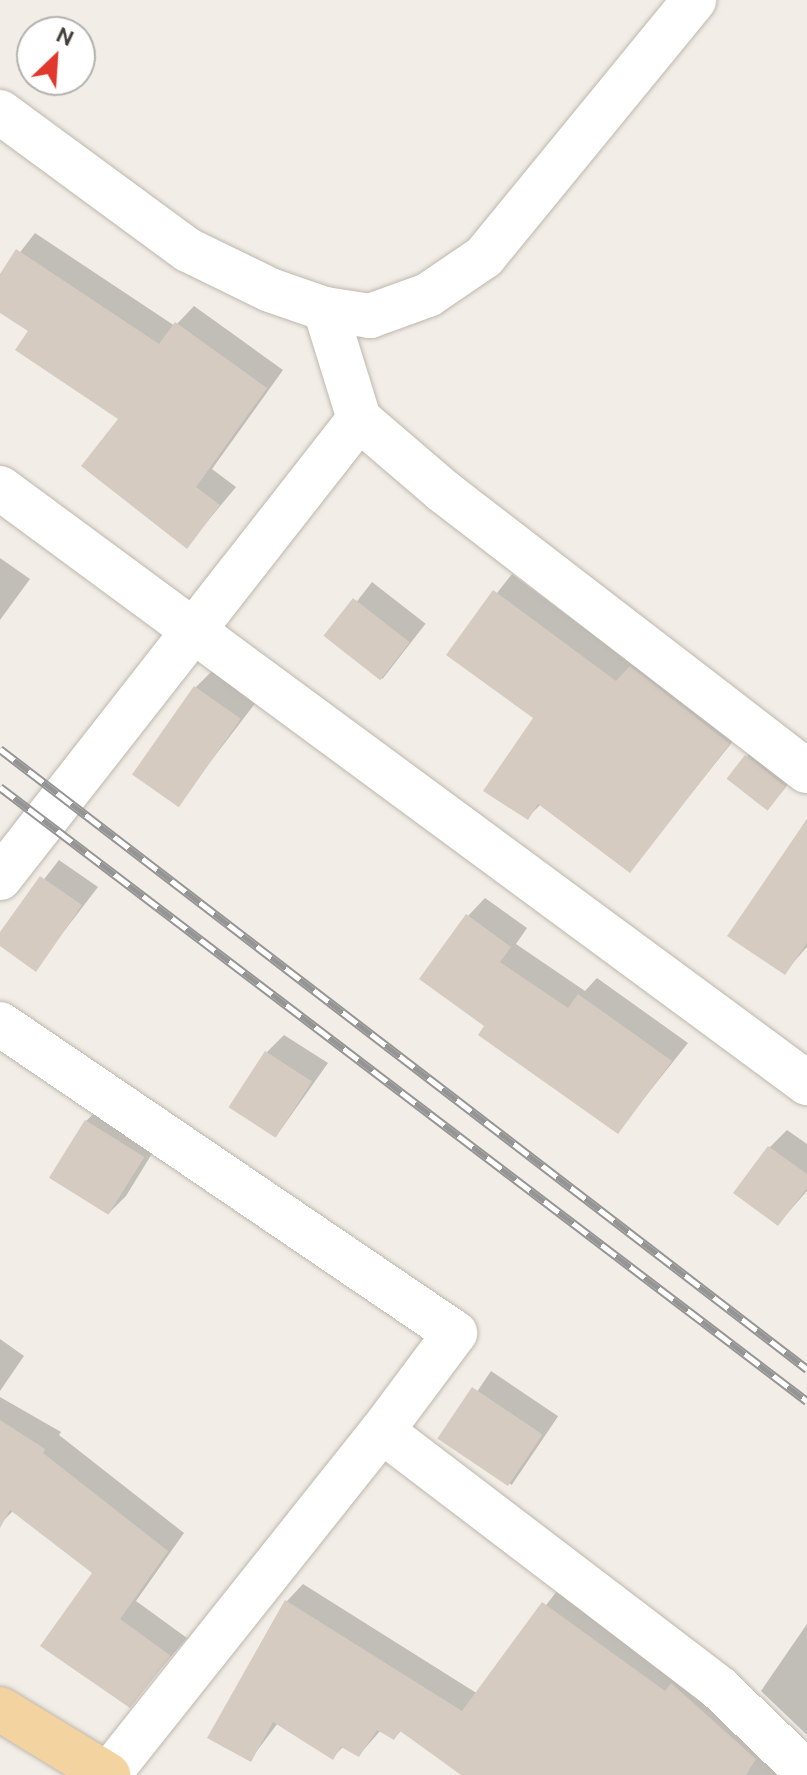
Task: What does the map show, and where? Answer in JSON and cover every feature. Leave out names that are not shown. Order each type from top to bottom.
[{"type":"main road","points":[[0,1709],[108,1775]]},
{"type":"street","points":[[0,112],[188,250],[270,290],[325,309],[370,316],[428,295],[484,257],[694,0]]},
{"type":"street","points":[[325,309],[359,419],[443,491],[807,771]]},
{"type":"street","points":[[0,878],[359,419]]},
{"type":"street","points":[[0,488],[807,1083]]},
{"type":"street","points":[[0,1024],[455,1333],[382,1431],[108,1775]]},
{"type":"street","points":[[382,1431],[719,1688],[807,1773]]},
{"type":"building","points":[[16,249],[159,344],[175,322],[267,388],[196,487],[220,505],[187,549],[81,466],[118,419],[15,350],[28,331],[0,313],[0,274]]},
{"type":"building","points":[[493,590],[616,681],[630,666],[730,744],[630,873],[538,804],[528,820],[483,791],[533,718],[446,655]]},
{"type":"building","points":[[353,598],[410,642],[380,680],[323,636]]},
{"type":"building","points":[[194,686],[241,719],[179,807],[132,774]]},
{"type":"building","points":[[745,755],[786,787],[768,811],[727,779]]},
{"type":"building","points":[[807,819],[807,943],[785,975],[727,936]]},
{"type":"building","points":[[40,876],[82,905],[36,972],[0,946],[0,932]]},
{"type":"building","points":[[466,914],[511,947],[500,962],[568,1008],[578,994],[672,1061],[618,1134],[478,1035],[484,1026],[419,979]]},
{"type":"building","points":[[265,1051],[312,1081],[275,1138],[229,1107]]},
{"type":"building","points":[[85,1120],[144,1157],[108,1215],[49,1178]]},
{"type":"building","points":[[768,1146],[807,1174],[807,1188],[778,1226],[733,1193]]},
{"type":"building","points":[[472,1387],[542,1435],[508,1486],[437,1438]]},
{"type":"building","points":[[0,1420],[45,1449],[43,1453],[168,1551],[120,1619],[171,1656],[130,1708],[40,1646],[92,1573],[10,1510],[0,1528]]},
{"type":"building","points":[[285,1600],[462,1711],[542,1602],[665,1691],[671,1683],[756,1759],[746,1775],[461,1775],[400,1731],[394,1740],[377,1730],[359,1757],[341,1747],[333,1760],[273,1722],[251,1762],[207,1738]]},
{"type":"railway","points":[[0,749],[807,1369]]},
{"type":"railway","points":[[0,787],[807,1401]]}]
